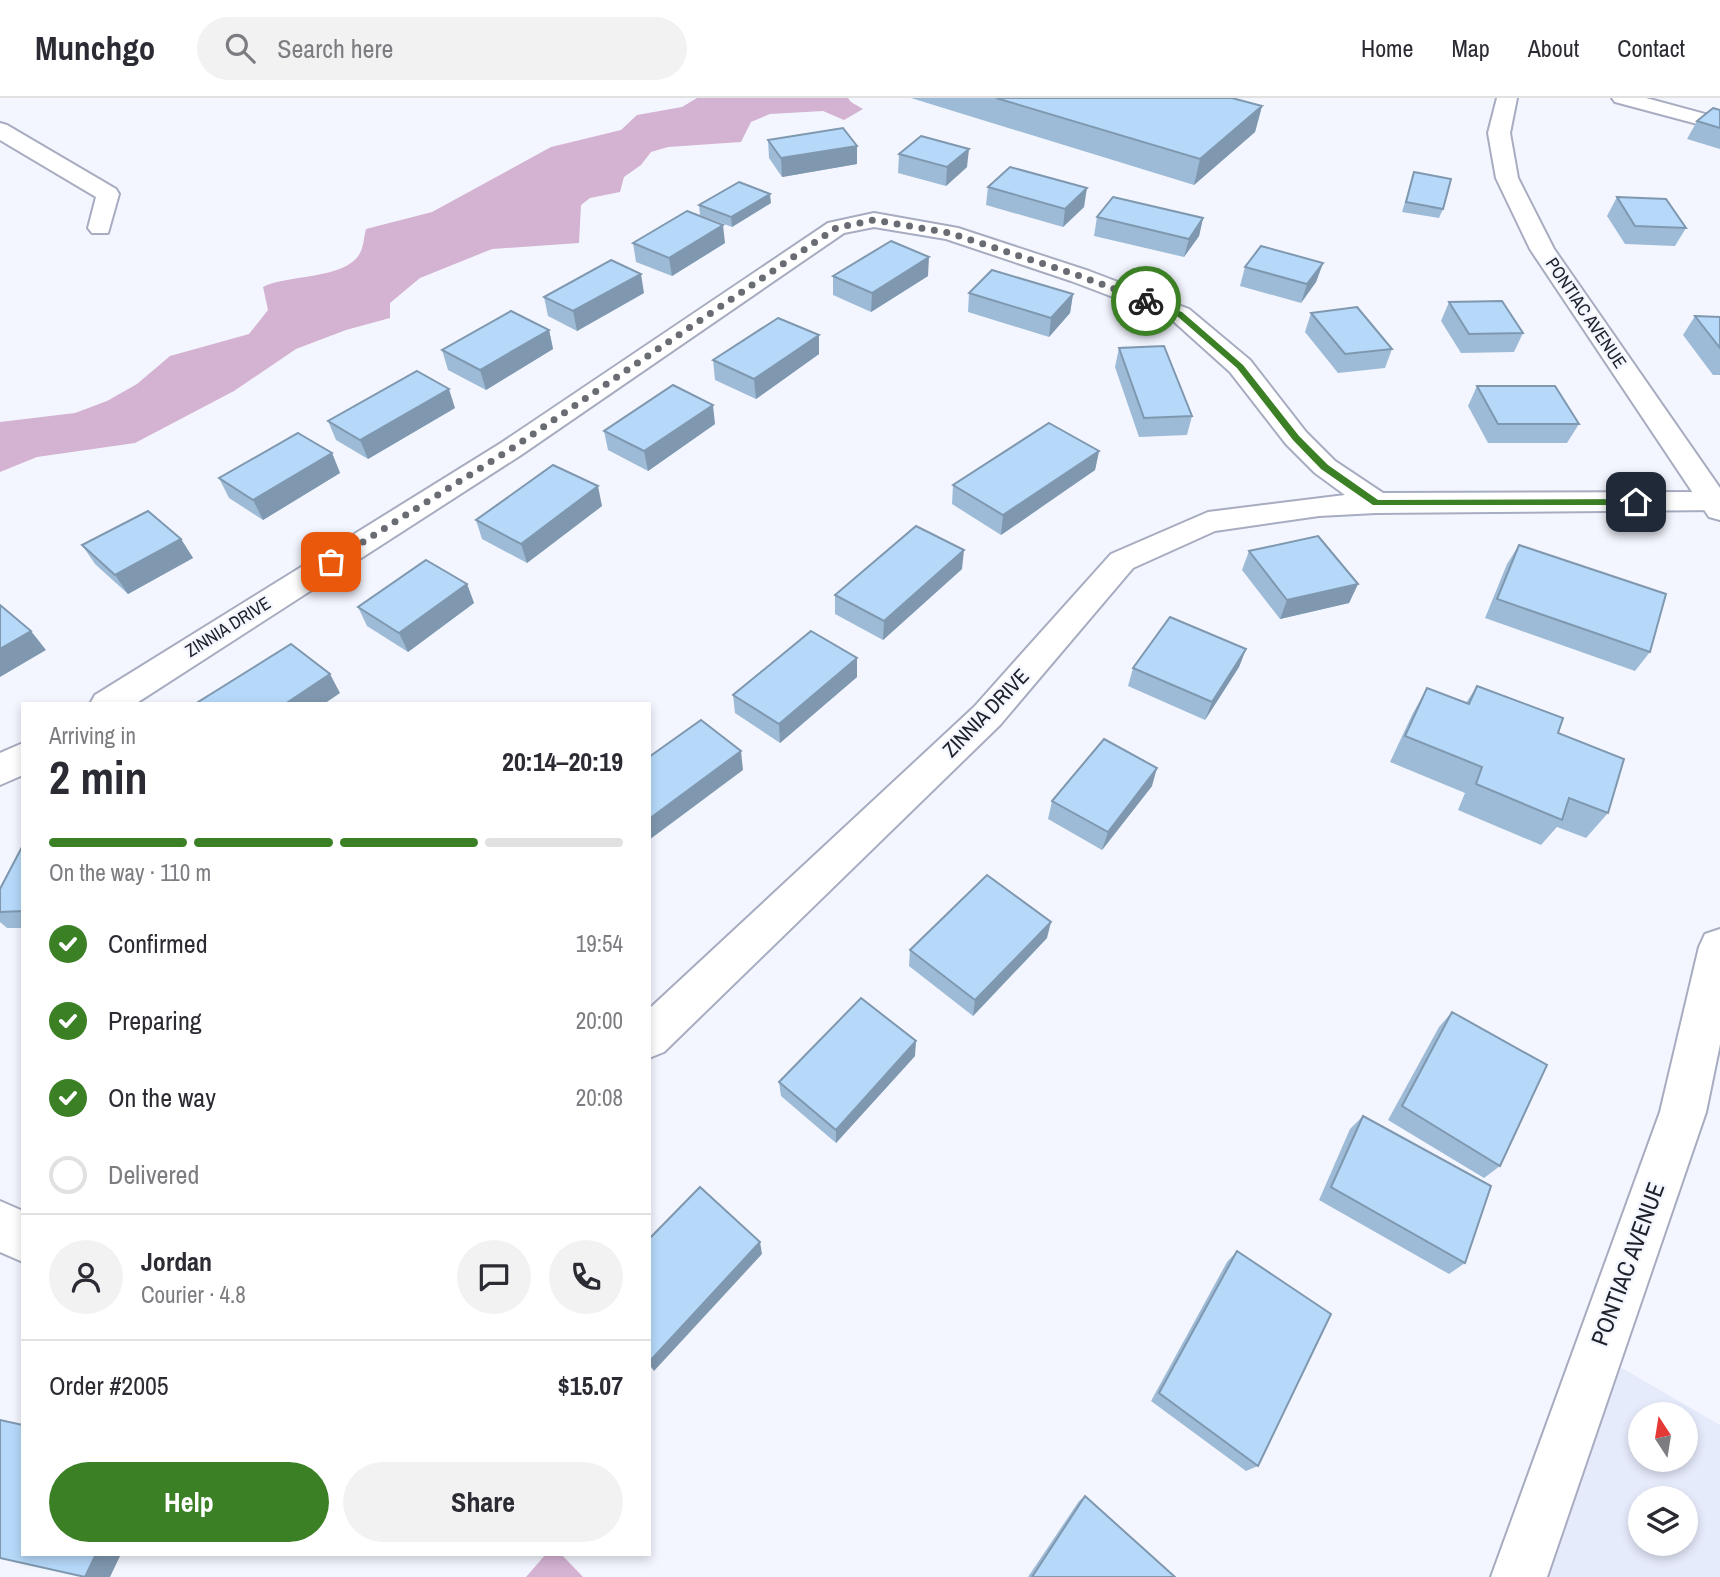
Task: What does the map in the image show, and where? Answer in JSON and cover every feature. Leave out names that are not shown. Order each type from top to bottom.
[{"type":"street","name":"PONTIAC AVENUE","points":[[1507,98],[1499,133],[1507,178],[1542,249],[1717,506]]},
{"type":"street","points":[[1622,98],[1720,124]]},
{"type":"street","points":[[0,128],[3,133],[108,194],[100,228]]},
{"type":"street","name":"ZINNIA DRIVE","points":[[110,702],[511,449],[836,228],[874,220],[950,233],[1080,276],[1180,314],[1240,366],[1296,438],[1325,467],[1376,503]]},
{"type":"street","name":"ZINNIA DRIVE","points":[[651,1036],[987,716],[1122,561],[1208,522],[1320,506],[1376,503],[1717,506]]},
{"type":"street","points":[[0,771],[21,758]]},
{"type":"street","name":"PONTIAC AVENUE","points":[[1519,1577],[1683,1112],[1720,947]]},
{"type":"street","points":[[0,1225],[21,1237]]},
{"type":"shaded area","points":[[697,98],[848,98],[863,109],[844,120],[823,111],[770,114],[751,122],[741,142],[668,147],[651,152],[641,165],[624,177],[620,192],[590,198],[581,205],[579,243],[492,249],[420,278],[390,303],[390,318],[346,330],[296,349],[234,391],[135,443],[37,457],[0,472],[0,422],[75,413],[107,401],[137,384],[170,356],[249,334],[268,310],[263,287],[344,267],[361,251],[366,229],[432,212],[551,147],[621,130],[637,115],[682,107]]},
{"type":"shaded area","points":[[1610,1361],[1680,1402],[1628,1402],[1628,1472],[1698,1472],[1698,1412],[1720,1425],[1720,1577],[1520,1577]]},
{"type":"shaded area","points":[[544,1556],[563,1556],[583,1577],[526,1577]]},
{"type":"building","points":[[996,98],[1232,98],[1262,106],[1200,159]]},
{"type":"building","points":[[1713,108],[1720,110],[1720,128],[1697,121]]},
{"type":"building","points":[[843,128],[857,146],[781,158],[768,140]]},
{"type":"building","points":[[921,136],[969,149],[947,167],[899,154]]},
{"type":"building","points":[[1010,167],[1087,188],[1065,209],[988,187]]},
{"type":"building","points":[[1414,172],[1451,179],[1443,209],[1406,202]]},
{"type":"building","points":[[739,182],[770,194],[731,217],[699,205]]},
{"type":"building","points":[[1113,197],[1203,218],[1189,239],[1097,217]]},
{"type":"building","points":[[1617,197],[1666,199],[1686,228],[1635,226]]},
{"type":"building","points":[[687,211],[723,225],[669,258],[633,243]]},
{"type":"building","points":[[891,241],[929,257],[872,293],[833,276]]},
{"type":"building","points":[[1261,246],[1323,263],[1307,284],[1245,267]]},
{"type":"building","points":[[611,260],[641,274],[573,311],[544,297]]},
{"type":"building","points":[[992,270],[1073,294],[1051,318],[969,293]]},
{"type":"building","points":[[1502,301],[1523,333],[1469,334],[1449,302]]},
{"type":"building","points":[[1357,307],[1392,349],[1345,354],[1311,313]]},
{"type":"building","points":[[511,311],[549,330],[480,370],[442,350]]},
{"type":"building","points":[[1695,316],[1720,317],[1720,348]]},
{"type":"building","points":[[778,318],[819,335],[754,379],[713,360]]},
{"type":"building","points":[[1164,346],[1192,416],[1144,418],[1119,348]]},
{"type":"building","points":[[417,371],[449,389],[360,440],[328,421]]},
{"type":"building","points":[[673,385],[713,405],[644,451],[604,431]]},
{"type":"building","points":[[1477,386],[1555,386],[1579,424],[1498,424]]},
{"type":"building","points":[[1049,423],[1099,451],[1003,515],[953,485]]},
{"type":"building","points":[[298,433],[332,453],[253,500],[219,478]]},
{"type":"building","points":[[553,465],[598,486],[521,544],[476,520]]},
{"type":"building","points":[[148,511],[181,539],[115,575],[82,545]]},
{"type":"building","points":[[916,526],[964,550],[884,621],[835,595]]},
{"type":"building","points":[[1318,536],[1358,584],[1287,600],[1249,551]]},
{"type":"building","points":[[1519,545],[1666,594],[1650,652],[1497,599]]},
{"type":"building","points":[[426,560],[467,584],[399,633],[358,607]]},
{"type":"building","points":[[0,605],[31,631],[0,649]]},
{"type":"building","points":[[1170,617],[1246,649],[1212,702],[1133,668]]},
{"type":"building","points":[[811,631],[857,658],[779,724],[733,695]]},
{"type":"building","points":[[291,644],[330,674],[288,702],[198,702]]},
{"type":"building","points":[[1477,686],[1563,718],[1558,733],[1624,759],[1608,813],[1569,798],[1562,820],[1476,784],[1482,767],[1405,736],[1427,688],[1469,704]]},
{"type":"building","points":[[701,720],[741,751],[651,818],[651,756]]},
{"type":"building","points":[[1104,739],[1157,768],[1108,832],[1052,801]]},
{"type":"building","points":[[21,849],[21,911],[0,912],[0,889]]},
{"type":"building","points":[[987,875],[1051,922],[975,1000],[910,950]]},
{"type":"building","points":[[861,998],[916,1041],[836,1130],[779,1082]]},
{"type":"building","points":[[1452,1012],[1547,1065],[1500,1166],[1402,1106]]},
{"type":"building","points":[[1363,1116],[1491,1186],[1465,1263],[1331,1187]]},
{"type":"building","points":[[700,1187],[760,1242],[651,1360],[651,1237]]},
{"type":"building","points":[[1237,1251],[1331,1314],[1258,1466],[1159,1393]]},
{"type":"building","points":[[0,1420],[21,1425],[21,1556],[95,1556],[85,1577],[0,1558]]},
{"type":"building","points":[[1085,1496],[1175,1577],[1032,1577]]},
{"type":"way so far","points":[[331,562],[511,449],[836,228],[874,220],[950,233],[1146,301]]},
{"type":"route","points":[[1146,301],[1180,314],[1240,366],[1296,438],[1325,467],[1376,503],[1636,502]]}]
